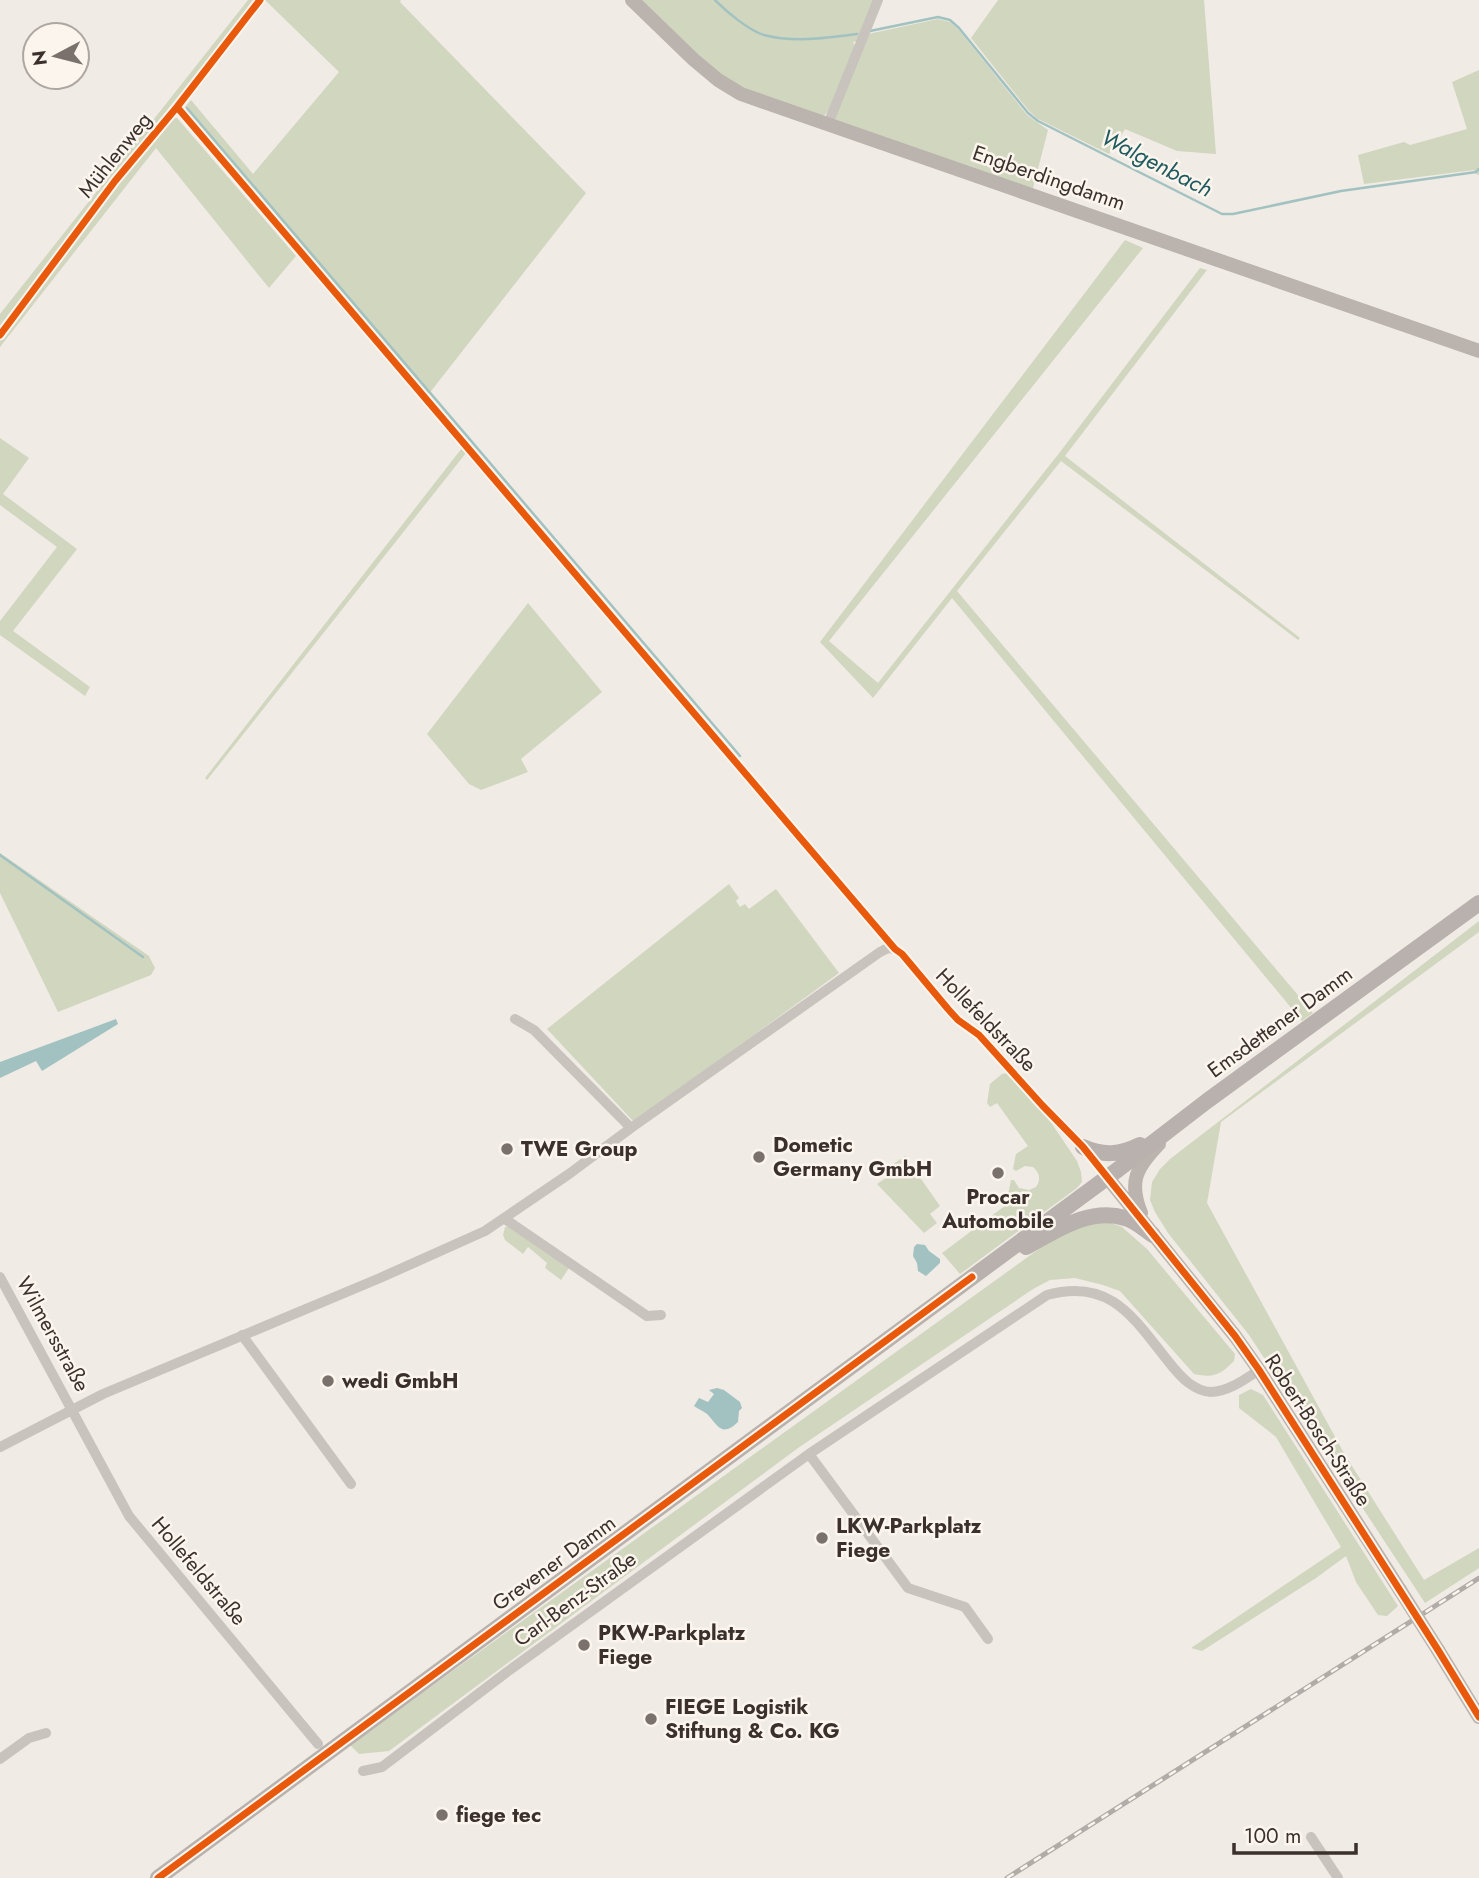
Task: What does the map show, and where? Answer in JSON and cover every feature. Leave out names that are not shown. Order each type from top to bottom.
[{"type":"main road","name":"Emsdettener Damm","points":[[1107,1177],[1479,902]]},
{"type":"main road","points":[[1083,1147],[1097,1153],[1118,1154],[1179,1124]]},
{"type":"main road","name":"Grevener Damm","points":[[158,1878],[1107,1177]]},
{"type":"main road","points":[[972,1277],[1064,1226],[1084,1218],[1105,1215],[1127,1219],[1153,1236]]},
{"type":"street","name":"Mühlenweg","points":[[0,335],[115,181],[177,107],[260,0]]},
{"type":"street","name":"Engberdingdamm","points":[[632,0],[693,59],[718,80],[741,94],[1479,351]]},
{"type":"street","points":[[828,124],[878,0]]},
{"type":"street","name":"Hollefeldstraße","points":[[177,107],[895,949],[958,1020],[979,1035],[1083,1147],[1107,1177]]},
{"type":"street","points":[[0,1447],[103,1394],[485,1231],[880,952],[888,948],[895,949]]},
{"type":"street","points":[[515,1019],[534,1030],[631,1128]]},
{"type":"street","points":[[1153,1236],[1137,1202],[1134,1183],[1136,1174],[1145,1159],[1179,1124]]},
{"type":"street","name":"Robert-Bosch-Straße","points":[[1107,1177],[1228,1327],[1259,1370],[1479,1717]]},
{"type":"street","points":[[505,1219],[647,1316],[661,1315]]},
{"type":"street","name":"Wilmersstraße","points":[[0,1277],[72,1409]]},
{"type":"street","name":"Carl-Benz-Straße","points":[[363,1771],[382,1767],[507,1672],[808,1454],[1047,1295],[1076,1290],[1105,1296],[1120,1306],[1189,1384],[1199,1389],[1211,1392],[1224,1390],[1259,1370]]},
{"type":"street","points":[[242,1335],[351,1484]]},
{"type":"street","name":"Hollefeldstraße","points":[[72,1409],[129,1517],[317,1744]]},
{"type":"street","points":[[808,1454],[908,1588],[965,1606],[988,1639]]},
{"type":"street","points":[[0,1759],[29,1738],[47,1733]]},
{"type":"street","points":[[1311,1836],[1338,1878]]},
{"type":"green space","points":[[248,0],[255,0],[113,178],[0,329],[0,314]]},
{"type":"green space","points":[[265,0],[401,0],[400,2],[586,193],[428,395],[188,114],[185,107],[191,100],[253,174],[339,72]]},
{"type":"green space","points":[[641,0],[876,0],[859,41],[853,42],[856,48],[830,109],[825,115],[818,117],[742,90],[715,73]]},
{"type":"green space","points":[[998,0],[1204,0],[1216,154],[1177,151],[1125,129],[1109,154],[1038,119],[971,38]]},
{"type":"green space","points":[[938,19],[950,22],[959,30],[1027,115],[1048,130],[1032,192],[835,121],[834,115],[868,34]]},
{"type":"green space","points":[[1479,70],[1479,175],[1474,170],[1364,184],[1358,155],[1404,142],[1410,145],[1467,129],[1452,82]]},
{"type":"green space","points":[[177,118],[296,256],[269,288],[156,148],[0,347],[0,340],[118,183],[169,119]]},
{"type":"green space","points":[[1125,240],[1143,248],[829,641],[878,683],[1060,452],[1200,268],[1207,270],[1065,456],[1300,638],[1298,640],[1061,461],[957,591],[1313,1013],[1302,1021],[952,598],[873,698],[820,642]]},
{"type":"green space","points":[[0,438],[29,458],[3,494],[77,549],[13,631],[90,687],[85,696],[0,635],[0,621],[57,547],[0,505]]},
{"type":"green space","points":[[462,448],[466,453],[207,780],[205,778]]},
{"type":"green space","points":[[528,603],[602,692],[521,759],[528,772],[481,790],[469,784],[427,734]]},
{"type":"green space","points":[[0,853],[149,956],[155,968],[151,975],[58,1012],[0,893]]},
{"type":"green space","points":[[729,884],[739,898],[736,901],[740,907],[745,904],[749,909],[776,889],[839,973],[634,1122],[547,1029]]},
{"type":"green space","points":[[1479,921],[1479,932],[1221,1122],[1207,1203],[1345,1455],[1424,1580],[1479,1548],[1479,1568],[1425,1603],[1249,1335],[1168,1233],[1150,1200],[1152,1182],[1170,1159]]},
{"type":"green space","points":[[1008,1073],[1052,1124],[1077,1161],[1082,1182],[960,1274],[942,1253],[1006,1205],[1011,1180],[1014,1180],[1019,1188],[1029,1190],[1039,1182],[1033,1167],[1025,1166],[1016,1171],[1013,1169],[1016,1154],[1028,1146],[997,1103],[990,1107],[987,1103],[990,1084],[1002,1074]]},
{"type":"green space","points":[[905,1156],[940,1206],[930,1214],[937,1223],[924,1233],[877,1184],[889,1176],[885,1170]]},
{"type":"green space","points":[[1101,1219],[1122,1227],[1147,1249],[1235,1354],[1234,1361],[1225,1370],[1207,1376],[1194,1374],[1120,1291],[1075,1278],[1050,1280],[798,1448],[389,1751],[359,1754],[350,1745],[1057,1236]]},
{"type":"green space","points":[[505,1227],[509,1227],[569,1268],[561,1280],[545,1268],[547,1263],[528,1247],[523,1254],[505,1240]]},
{"type":"green space","points":[[1251,1389],[1263,1395],[1398,1606],[1387,1616],[1378,1615],[1356,1582],[1346,1556],[1202,1651],[1191,1648],[1341,1547],[1276,1437],[1239,1408],[1239,1395]]},
{"type":"water","points":[[116,1019],[118,1024],[42,1071],[36,1061],[0,1078],[0,1062]]},
{"type":"water","points":[[917,1244],[925,1245],[940,1259],[940,1263],[926,1276],[918,1271],[913,1256]]},
{"type":"water","points":[[717,1388],[740,1402],[742,1408],[738,1422],[729,1429],[722,1429],[694,1406],[699,1398],[708,1402],[714,1394],[709,1390]]},
{"type":"waterway","name":"Walgenbach","points":[[715,0],[745,25],[764,35],[799,39],[857,34]]},
{"type":"waterway","name":"Walgenbach","points":[[870,31],[938,17],[950,20],[1028,113],[1038,121],[1222,214],[1341,191],[1476,172],[1479,169]]},
{"type":"waterway","points":[[187,108],[740,756]]},
{"type":"waterway","points":[[0,855],[143,957]]},
{"type":"railway","points":[[1007,1878],[1479,1578]]},
{"type":"cycle path","points":[[0,335],[115,181],[177,107],[260,0]]},
{"type":"cycle path","points":[[177,107],[895,949],[958,1020],[979,1035],[1083,1147],[1235,1336],[1259,1370],[1479,1717]]},
{"type":"cycle path","points":[[158,1878],[972,1277]]},
{"type":"place","name":"TWE Group","points":[[507,1149]]},
{"type":"place","name":"Dometic Germany GmbH","points":[[759,1157]]},
{"type":"place","name":"Procar Automobile","points":[[998,1173]]},
{"type":"place","name":"wedi GmbH","points":[[328,1381]]},
{"type":"place","name":"LKW-Parkplatz Fiege","points":[[822,1538]]},
{"type":"place","name":"PKW-Parkplatz Fiege","points":[[584,1645]]},
{"type":"place","name":"FIEGE Logistik Stiftung & Co. KG","points":[[651,1719]]},
{"type":"place","name":"fiege tec","points":[[442,1815]]}]
